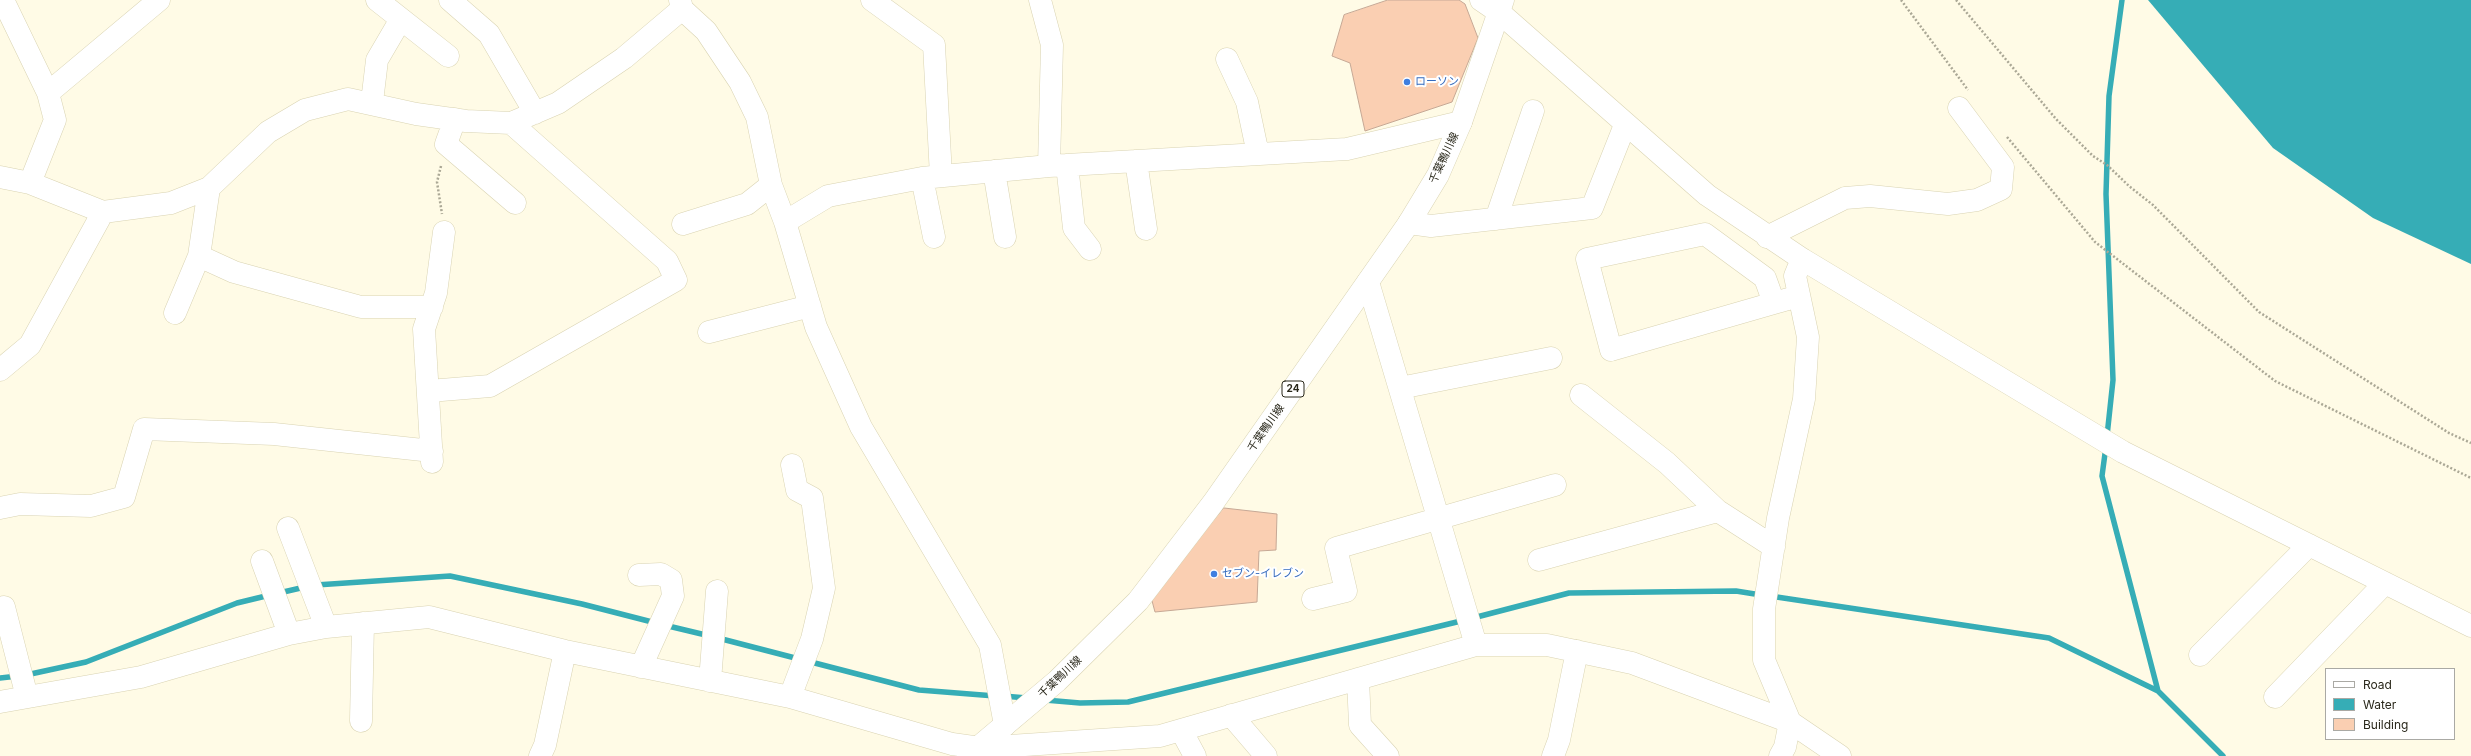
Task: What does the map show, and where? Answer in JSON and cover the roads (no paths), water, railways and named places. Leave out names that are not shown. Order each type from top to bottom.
[{"type":"street","points":[[3,0],[48,93],[55,120],[30,183]]},
{"type":"street","points":[[48,93],[159,0]]},
{"type":"street","points":[[377,0],[448,56]]},
{"type":"street","points":[[450,0],[489,34],[535,113]]},
{"type":"street","points":[[872,0],[934,44],[931,177],[934,237]]},
{"type":"street","points":[[1040,0],[1052,44],[1058,165],[1074,228],[1090,249]]},
{"type":"street","points":[[1481,0],[1502,7],[1625,125],[1707,195],[1767,237],[2123,452],[2471,626]]},
{"type":"street","points":[[0,177],[30,183],[103,212],[171,203],[209,188],[268,132],[305,110],[348,98],[372,102],[416,114],[455,119],[511,123],[558,103],[624,58],[681,5],[706,31],[740,82],[757,117],[771,185],[785,222],[816,327],[861,427],[990,645],[1005,725]]},
{"type":"street","name":"千葉鴨川線","points":[[974,752],[1057,681],[1138,601],[1213,504],[1409,223],[1438,175],[1461,122],[1502,7]]},
{"type":"street","points":[[372,102],[377,60],[401,19]]},
{"type":"street","points":[[1228,59],[1247,102],[1258,154]]},
{"type":"street","points":[[1767,237],[1845,198],[1870,196],[1948,204],[1977,200],[2001,189],[2003,167],[1964,99]]},
{"type":"street","points":[[1496,219],[1533,111]]},
{"type":"street","points":[[455,119],[446,144],[515,203]]},
{"type":"street","points":[[785,222],[828,196],[931,177],[1058,165],[1347,149],[1461,122]]},
{"type":"street","points":[[429,391],[490,386],[676,280],[667,261],[511,123]]},
{"type":"street","points":[[1409,223],[1431,226],[1592,208],[1625,125]]},
{"type":"street","points":[[1136,161],[1146,229]]},
{"type":"street","points":[[994,171],[1005,237]]},
{"type":"street","points":[[683,224],[747,204],[771,185]]},
{"type":"street","points":[[175,314],[199,256],[209,188]]},
{"type":"street","points":[[0,370],[30,345],[103,212]]},
{"type":"street","points":[[0,508],[20,504],[91,506],[124,497],[144,429],[274,434],[432,457],[424,329],[436,293],[444,232]]},
{"type":"street","points":[[1774,303],[1765,278],[1705,234],[1587,259],[1611,350],[1799,296]]},
{"type":"street","points":[[199,256],[234,272],[360,307],[432,307]]},
{"type":"street","points":[[1780,756],[1785,747],[1790,722],[1764,660],[1764,609],[1774,547],[1804,399],[1808,337],[1795,276],[1802,259]]},
{"type":"street","points":[[1368,282],[1476,645]]},
{"type":"street","points":[[709,332],[810,306]]},
{"type":"street","points":[[1400,388],[1551,358]]},
{"type":"street","points":[[1581,395],[1667,463],[1718,511],[1774,547]]},
{"type":"street","points":[[790,697],[812,639],[824,588],[812,498],[797,490],[792,465]]},
{"type":"street","points":[[1313,599],[1346,591],[1336,548],[1555,485]]},
{"type":"street","points":[[1539,560],[1718,511]]},
{"type":"street","points":[[288,528],[326,627]]},
{"type":"street","points":[[2200,655],[2309,545]]},
{"type":"street","points":[[262,560],[289,634]]},
{"type":"street","points":[[639,575],[662,574],[670,580],[673,596],[641,667]]},
{"type":"street","points":[[2275,697],[2385,583]]},
{"type":"street","points":[[710,681],[717,591]]},
{"type":"street","points":[[4,607],[27,697]]},
{"type":"street","points":[[0,702],[141,677],[289,634],[326,627],[429,617],[565,652],[790,697],[952,744],[974,752],[1160,736],[1476,645],[1546,645],[1632,663],[1790,722],[1840,756]]},
{"type":"street","points":[[360,721],[364,623]]},
{"type":"street","points":[[1553,756],[1559,740],[1577,651]]},
{"type":"street","points":[[540,756],[545,745],[565,652]]},
{"type":"street","points":[[1358,679],[1360,725],[1388,756]]},
{"type":"street","points":[[1231,715],[1266,756]]},
{"type":"street","points":[[1181,730],[1195,756]]},
{"type":"water","points":[[2148,0],[2471,0],[2471,264],[2373,218],[2273,148]]},
{"type":"waterway","points":[[2107,436],[2113,380],[2106,194],[2109,96],[2122,0]]},
{"type":"waterway","points":[[2106,446],[2102,476],[2158,691]]},
{"type":"waterway","points":[[316,585],[450,576],[582,604],[656,623]]},
{"type":"waterway","points":[[279,593],[305,587]]},
{"type":"waterway","points":[[1473,618],[1569,593],[1736,591],[1761,595]]},
{"type":"waterway","points":[[26,675],[86,662],[237,603],[270,595]]},
{"type":"waterway","points":[[1770,596],[2049,638],[2158,691],[2223,756]]},
{"type":"waterway","points":[[1045,700],[1080,703],[1128,702],[1465,620]]},
{"type":"waterway","points":[[664,625],[710,636]]},
{"type":"waterway","points":[[718,638],[799,659]]},
{"type":"waterway","points":[[807,661],[919,690],[995,696]]},
{"type":"waterway","points":[[0,678],[18,676]]},
{"type":"waterway","points":[[1003,696],[1027,698]]},
{"type":"place","name":"ローソン","points":[[1407,82]]},
{"type":"place","name":"セブン-イレブン","points":[[1214,574]]}]
